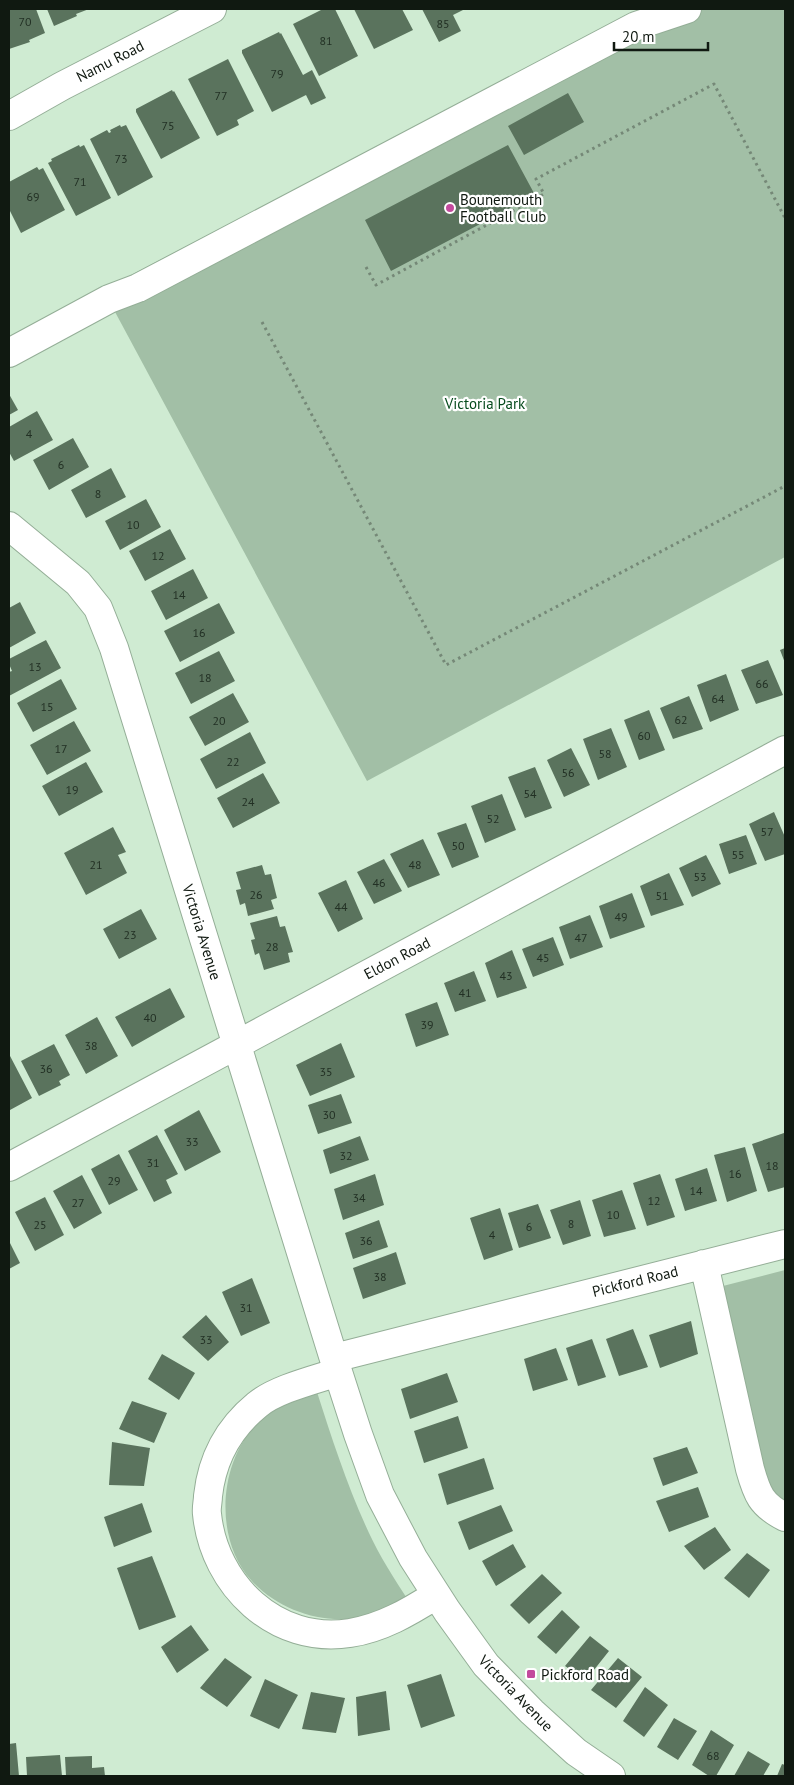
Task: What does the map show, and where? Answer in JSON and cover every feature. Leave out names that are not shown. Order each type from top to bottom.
[{"type":"street","name":"Namu Road","points":[[9,116],[62,86],[212,9]]},
{"type":"street","points":[[9,353],[109,299],[138,288],[636,26],[688,9]]},
{"type":"street","name":"Victoria Avenue","points":[[9,526],[78,583],[98,608],[114,648],[336,1365],[380,1495],[413,1558],[436,1595],[486,1665],[532,1712],[576,1752],[611,1776]]},
{"type":"street","name":"Eldon Road","points":[[9,1167],[785,750]]},
{"type":"street","name":"Pickford Road","points":[[336,1365],[704,1264],[785,1244]]},
{"type":"street","points":[[704,1264],[750,1469],[757,1492],[764,1503],[774,1512],[785,1517]]},
{"type":"street","points":[[336,1365],[259,1404],[237,1424],[220,1451],[210,1478],[206,1512],[211,1539],[223,1567],[238,1591],[260,1612],[291,1628],[320,1634],[349,1634],[372,1628],[396,1619],[436,1595]]},
{"type":"path","points":[[366,266],[376,285],[544,194],[536,179],[714,84],[785,218]]},
{"type":"path","points":[[262,322],[446,665],[785,486]]},
{"type":"green space","name":"Victoria Park","points":[[642,9],[785,9],[785,557],[367,781],[104,289]]},
{"type":"green space","points":[[785,1270],[785,1503],[768,1489],[719,1287]]},
{"type":"green space","points":[[317,1392],[361,1516],[387,1567],[408,1600],[378,1612],[354,1618],[333,1619],[294,1610],[260,1589],[251,1580],[239,1562],[230,1542],[226,1520],[226,1497],[230,1474],[237,1453],[248,1434],[263,1418],[276,1409]]},
{"type":"building","points":[[9,9],[36,9],[45,33],[29,40],[30,42],[9,49]]},
{"type":"building","points":[[47,9],[89,9],[54,26]]},
{"type":"building","points":[[323,9],[335,9],[358,56],[319,76],[293,24]]},
{"type":"building","points":[[354,9],[402,9],[413,30],[374,49]]},
{"type":"building","points":[[422,9],[465,9],[453,15],[461,31],[439,42]]},
{"type":"building","points":[[279,32],[303,75],[312,70],[326,98],[311,105],[306,95],[272,112],[242,50]]},
{"type":"building","points":[[228,59],[254,111],[237,120],[239,125],[217,136],[188,79]]},
{"type":"building","points":[[172,90],[200,138],[161,159],[136,109]]},
{"type":"building","points":[[568,93],[584,122],[524,155],[508,126]]},
{"type":"building","points":[[120,125],[121,127],[126,125],[153,177],[118,196],[90,139],[107,130],[109,133],[111,132],[110,130]]},
{"type":"building","points":[[79,145],[80,147],[84,145],[111,198],[76,216],[48,163],[52,161],[51,159]]},
{"type":"building","name":"Bounemouth Football Club","points":[[508,145],[535,195],[391,271],[365,220]]},
{"type":"building","points":[[37,167],[39,170],[43,168],[65,210],[21,233],[9,209],[9,182]]},
{"type":"building","points":[[9,394],[18,410],[9,415]]},
{"type":"building","points":[[37,411],[53,440],[14,461],[9,452],[9,427]]},
{"type":"building","points":[[73,438],[89,467],[49,490],[33,460]]},
{"type":"building","points":[[111,468],[126,497],[86,518],[71,490]]},
{"type":"building","points":[[146,499],[161,527],[120,550],[105,521]]},
{"type":"building","points":[[170,529],[186,559],[145,581],[129,551]]},
{"type":"building","points":[[193,569],[208,598],[166,620],[151,591]]},
{"type":"building","points":[[20,602],[36,633],[9,648],[9,608]]},
{"type":"building","points":[[219,603],[235,633],[180,662],[164,631]]},
{"type":"building","points":[[46,640],[61,668],[9,696],[9,672],[12,671],[9,659]]},
{"type":"building","points":[[785,648],[785,663],[780,650]]},
{"type":"building","points":[[219,651],[235,681],[191,704],[175,673]]},
{"type":"building","points":[[768,660],[783,695],[756,704],[741,670]]},
{"type":"building","points":[[726,674],[739,710],[710,722],[697,685]]},
{"type":"building","points":[[61,679],[77,709],[33,732],[17,703]]},
{"type":"building","points":[[233,693],[249,722],[205,746],[189,717]]},
{"type":"building","points":[[689,696],[703,729],[673,739],[660,708]]},
{"type":"building","points":[[649,710],[665,750],[639,760],[624,720]]},
{"type":"building","points":[[74,721],[91,751],[47,775],[30,745]]},
{"type":"building","points":[[611,728],[627,767],[598,780],[583,739]]},
{"type":"building","points":[[250,732],[266,763],[216,789],[200,759]]},
{"type":"building","points":[[571,748],[590,785],[564,797],[547,760]]},
{"type":"building","points":[[86,762],[103,792],[59,816],[42,786]]},
{"type":"building","points":[[535,767],[552,808],[525,818],[508,777]]},
{"type":"building","points":[[263,773],[280,803],[233,828],[217,798]]},
{"type":"building","points":[[502,794],[516,830],[485,843],[471,806]]},
{"type":"building","points":[[774,812],[785,837],[785,854],[765,861],[749,824]]},
{"type":"building","points":[[466,823],[479,857],[452,868],[437,833]]},
{"type":"building","points":[[113,827],[126,852],[118,855],[127,873],[86,895],[64,853]]},
{"type":"building","points":[[746,835],[757,864],[729,874],[719,844]]},
{"type":"building","points":[[423,839],[440,875],[408,888],[390,854]]},
{"type":"building","points":[[706,855],[721,884],[692,897],[679,868]]},
{"type":"building","points":[[384,859],[402,891],[374,904],[357,872]]},
{"type":"building","points":[[262,865],[265,875],[271,874],[277,898],[271,900],[274,909],[248,916],[245,903],[240,905],[236,890],[241,889],[236,872]]},
{"type":"building","points":[[669,873],[684,905],[651,916],[640,886]]},
{"type":"building","points":[[346,880],[363,919],[338,932],[318,893]]},
{"type":"building","points":[[632,893],[645,927],[610,939],[599,906]]},
{"type":"building","points":[[141,909],[157,939],[119,959],[103,929]]},
{"type":"building","points":[[590,915],[603,947],[570,959],[559,927]]},
{"type":"building","points":[[277,916],[280,927],[285,926],[293,952],[288,953],[290,962],[264,970],[259,953],[255,955],[251,940],[255,939],[250,923]]},
{"type":"building","points":[[553,937],[564,965],[533,977],[522,949]]},
{"type":"building","points":[[512,950],[527,988],[497,998],[485,963]]},
{"type":"building","points":[[474,971],[486,1001],[455,1012],[444,983]]},
{"type":"building","points":[[170,988],[185,1017],[132,1047],[115,1017]]},
{"type":"building","points":[[437,1002],[449,1035],[416,1047],[405,1014]]},
{"type":"building","points":[[97,1017],[118,1056],[86,1074],[65,1035]]},
{"type":"building","points":[[341,1043],[355,1077],[310,1096],[296,1065]]},
{"type":"building","points":[[54,1044],[70,1075],[59,1081],[61,1085],[39,1096],[21,1061]]},
{"type":"building","points":[[9,1054],[32,1098],[10,1110],[9,1107]]},
{"type":"building","points":[[341,1094],[352,1123],[318,1134],[308,1105]]},
{"type":"building","points":[[199,1110],[221,1152],[185,1171],[164,1130]]},
{"type":"building","points":[[784,1133],[785,1187],[768,1192],[752,1144]]},
{"type":"building","points":[[157,1135],[178,1174],[166,1180],[172,1193],[154,1202],[128,1151]]},
{"type":"building","points":[[360,1136],[369,1160],[330,1174],[323,1150]]},
{"type":"building","points":[[745,1147],[757,1191],[727,1202],[714,1155]]},
{"type":"building","points":[[119,1154],[138,1190],[109,1205],[91,1169]]},
{"type":"building","points":[[707,1168],[717,1201],[685,1211],[675,1179]]},
{"type":"building","points":[[375,1174],[384,1205],[343,1220],[334,1189]]},
{"type":"building","points":[[660,1174],[675,1217],[647,1226],[633,1183]]},
{"type":"building","points":[[82,1175],[102,1213],[74,1229],[53,1191]]},
{"type":"building","points":[[622,1190],[636,1229],[604,1237],[592,1200]]},
{"type":"building","points":[[45,1197],[64,1235],[35,1251],[15,1212]]},
{"type":"building","points":[[580,1200],[591,1236],[563,1245],[550,1210]]},
{"type":"building","points":[[538,1204],[551,1238],[519,1248],[508,1213]]},
{"type":"building","points":[[500,1208],[513,1250],[484,1260],[470,1218]]},
{"type":"building","points":[[379,1220],[388,1247],[353,1259],[345,1233]]},
{"type":"building","points":[[9,1241],[20,1263],[9,1269]]},
{"type":"building","points":[[396,1252],[406,1284],[363,1299],[353,1268]]},
{"type":"building","points":[[252,1278],[270,1323],[241,1336],[222,1292]]},
{"type":"building","points":[[206,1315],[229,1342],[208,1361],[182,1337]]},
{"type":"building","points":[[691,1321],[698,1354],[660,1368],[649,1335]]},
{"type":"building","points":[[633,1329],[648,1367],[619,1376],[606,1339]]},
{"type":"building","points":[[592,1339],[606,1377],[578,1386],[566,1348]]},
{"type":"building","points":[[556,1348],[568,1380],[533,1391],[524,1359]]},
{"type":"building","points":[[162,1354],[195,1373],[179,1400],[148,1379]]},
{"type":"building","points":[[447,1373],[458,1402],[410,1419],[401,1389]]},
{"type":"building","points":[[132,1401],[167,1413],[154,1443],[119,1429]]},
{"type":"building","points":[[458,1416],[468,1448],[424,1463],[414,1431]]},
{"type":"building","points":[[112,1442],[150,1448],[144,1486],[109,1485]]},
{"type":"building","points":[[687,1447],[698,1473],[663,1486],[653,1458]]},
{"type":"building","points":[[484,1458],[494,1489],[447,1505],[438,1474]]},
{"type":"building","points":[[698,1487],[709,1517],[669,1532],[656,1501]]},
{"type":"building","points":[[142,1503],[152,1532],[114,1547],[104,1517]]},
{"type":"building","points":[[501,1505],[513,1531],[469,1550],[458,1522]]},
{"type":"building","points":[[715,1527],[731,1550],[704,1570],[684,1546]]},
{"type":"building","points":[[513,1544],[526,1567],[496,1586],[482,1561]]},
{"type":"building","points":[[747,1553],[770,1570],[749,1598],[724,1578]]},
{"type":"building","points":[[152,1556],[176,1617],[139,1630],[117,1568]]},
{"type":"building","points":[[542,1574],[562,1593],[529,1624],[510,1605]]},
{"type":"building","points":[[562,1610],[580,1627],[556,1654],[537,1637]]},
{"type":"building","points":[[191,1625],[209,1650],[177,1673],[161,1647]]},
{"type":"building","points":[[590,1636],[609,1651],[586,1680],[565,1666]]},
{"type":"building","points":[[225,1658],[252,1677],[227,1707],[200,1688]]},
{"type":"building","points":[[618,1658],[642,1677],[616,1708],[591,1690]]},
{"type":"building","points":[[441,1674],[455,1716],[421,1728],[407,1685]]},
{"type":"building","points":[[265,1679],[298,1695],[279,1729],[250,1716]]},
{"type":"building","points":[[645,1687],[668,1705],[644,1737],[623,1721]]},
{"type":"building","points":[[386,1691],[390,1730],[358,1736],[356,1697]]},
{"type":"building","points":[[311,1692],[345,1698],[336,1733],[302,1729]]},
{"type":"building","points":[[674,1718],[697,1731],[678,1760],[657,1747]]},
{"type":"building","points":[[711,1730],[734,1745],[716,1776],[709,1776],[692,1765]]},
{"type":"building","points":[[16,1743],[19,1776],[9,1776],[9,1744]]},
{"type":"building","points":[[748,1751],[770,1764],[763,1776],[734,1776]]},
{"type":"building","points":[[60,1755],[62,1776],[27,1776],[26,1757]]},
{"type":"building","points":[[92,1756],[92,1768],[104,1767],[105,1776],[66,1776],[65,1757]]},
{"type":"building","points":[[782,1764],[785,1765],[785,1776],[777,1776]]},
{"type":"place","name":"Bounemouth Football Club","points":[[450,208]]},
{"type":"place","name":"Pickford Road","points":[[531,1674]]}]
